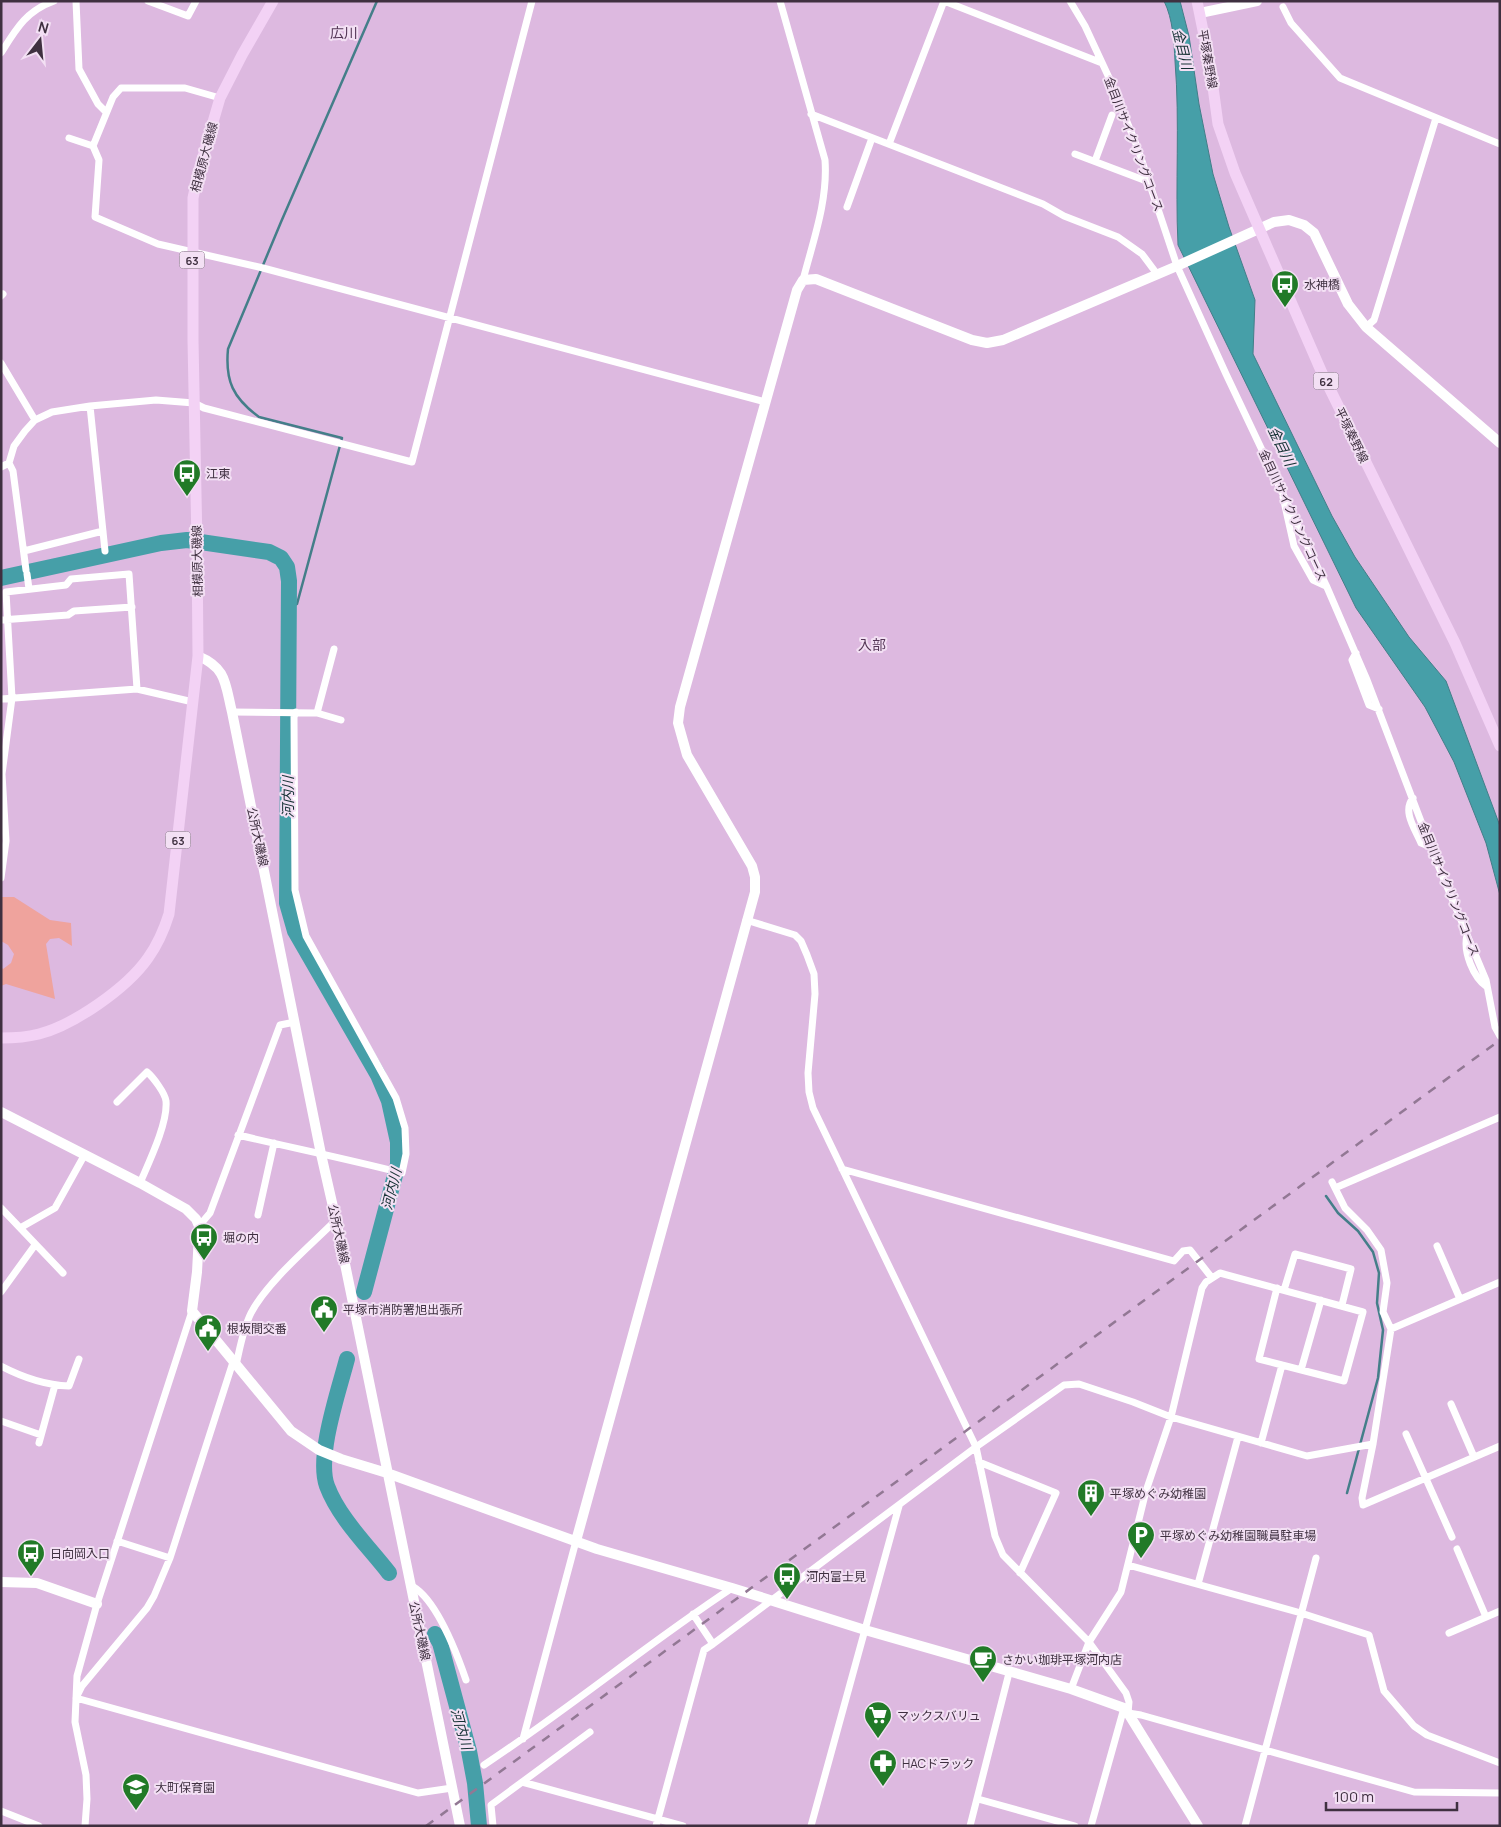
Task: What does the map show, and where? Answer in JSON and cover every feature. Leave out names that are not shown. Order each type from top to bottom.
[{"type":"main road","name":"相模原大磯線","points":[[1,1038],[38,1035],[55,1029],[84,1014],[128,980],[148,959],[163,934],[169,914],[174,884],[198,656],[192,252],[193,198],[199,170],[220,98],[242,54],[273,1]]},
{"type":"main road","name":"平塚秦野線","points":[[1198,7],[1218,124],[1258,230],[1322,373],[1455,643],[1500,746]]},
{"type":"street","points":[[1,53],[25,18],[39,6],[54,1]]},
{"type":"street","points":[[76,1],[79,69],[98,104],[106,112]]},
{"type":"street","points":[[148,1],[188,16],[196,1]]},
{"type":"street","points":[[29,589],[13,471],[9,463],[14,446],[35,420],[52,412],[90,406],[156,400],[194,403],[204,408],[412,462],[532,1]]},
{"type":"street","points":[[523,1739],[754,892],[756,878],[752,866],[687,755],[678,723],[680,707],[797,290],[803,280],[824,197],[826,179],[825,160],[780,1]]},
{"type":"street","points":[[889,144],[944,1],[1102,63]]},
{"type":"street","name":"金目川サイクリングコース","points":[[1070,1],[1102,63],[1138,149],[1177,266],[1356,653],[1352,660],[1360,683],[1369,705],[1378,709],[1413,798],[1409,802],[1407,810],[1421,843],[1431,847],[1467,935],[1465,944],[1471,965],[1481,983],[1487,987],[1495,1027],[1500,1036]]},
{"type":"street","points":[[1198,7],[1257,1]]},
{"type":"street","points":[[1283,7],[1291,23],[1340,78],[1500,144]]},
{"type":"street","points":[[92,146],[113,97],[121,88],[185,88],[220,98]]},
{"type":"street","points":[[811,114],[1043,204],[1064,216],[1112,236],[1118,236],[1142,254],[1157,274]]},
{"type":"street","points":[[1095,161],[1112,115]]},
{"type":"street","points":[[1366,327],[1374,320],[1436,118]]},
{"type":"street","points":[[69,138],[92,146],[99,160],[95,217],[158,244],[450,317],[765,402]]},
{"type":"street","points":[[847,207],[872,138]]},
{"type":"street","points":[[1075,154],[1149,182]]},
{"type":"street","points":[[803,280],[816,279],[972,340],[988,343],[1002,340],[1177,266],[1274,222],[1289,220],[1304,225],[1314,234],[1348,304],[1366,327],[1500,444]]},
{"type":"street","points":[[2,368],[35,420]]},
{"type":"street","points":[[90,406],[105,551]]},
{"type":"street","points":[[1,467],[9,463]]},
{"type":"street","points":[[1282,492],[1284,508],[1294,546],[1313,580],[1326,586]]},
{"type":"street","points":[[24,551],[103,531]]},
{"type":"street","points":[[1,878],[6,841],[2,774],[12,698],[4,620],[6,592],[66,585],[71,579],[129,574],[137,688]]},
{"type":"street","points":[[4,620],[68,615],[74,611],[132,607]]},
{"type":"street","points":[[317,713],[334,649]]},
{"type":"street","name":"公所大磯線","points":[[198,656],[217,666],[224,681],[232,712],[460,1826]]},
{"type":"street","points":[[1,699],[137,688],[193,702]]},
{"type":"street","points":[[232,712],[317,713],[341,720]]},
{"type":"street","points":[[238,1135],[337,1156],[402,1173],[406,1154],[405,1128],[396,1098],[306,936],[300,917],[295,890],[294,716],[296,712]]},
{"type":"street","points":[[746,920],[794,935],[801,941],[807,954],[814,974],[815,994],[808,1073],[809,1092],[813,1108],[976,1447],[995,1536],[1003,1555],[1089,1642],[1126,1693],[1129,1702],[1091,1826]]},
{"type":"street","points":[[199,1226],[210,1213],[280,1025],[295,1022]]},
{"type":"street","points":[[117,1102],[146,1072],[153,1077],[166,1100],[162,1128],[140,1183]]},
{"type":"street","points":[[1,1112],[85,1154],[186,1209],[196,1219],[199,1226],[197,1272],[192,1311],[97,1604],[77,1676],[75,1722],[86,1775],[85,1826]]},
{"type":"street","points":[[1500,1117],[1333,1185],[1345,1208],[1367,1230],[1381,1250],[1387,1283],[1383,1312],[1392,1329],[1362,1498],[1363,1505],[1500,1446]]},
{"type":"street","points":[[258,1215],[274,1143]]},
{"type":"street","points":[[20,1228],[56,1208],[85,1154]]},
{"type":"street","points":[[842,1169],[1174,1261],[1184,1252],[1190,1250],[1212,1278]]},
{"type":"street","points":[[1,1208],[63,1273]]},
{"type":"street","points":[[76,1698],[82,1686],[147,1608],[154,1596],[170,1558],[251,1313],[264,1294],[336,1220]]},
{"type":"street","points":[[1,1292],[35,1245]]},
{"type":"street","points":[[1437,1246],[1460,1300]]},
{"type":"street","points":[[1070,1689],[1089,1642],[1121,1592],[1146,1491],[1171,1417],[1202,1288],[1206,1282],[1220,1273],[1281,1289],[1321,1300],[1342,1305],[1362,1312],[1344,1381],[1259,1359],[1281,1289],[1295,1254],[1351,1269],[1342,1305]]},
{"type":"street","points":[[1392,1329],[1500,1282]]},
{"type":"street","points":[[1301,1370],[1321,1300]]},
{"type":"street","points":[[192,1311],[291,1431],[319,1450],[334,1456],[387,1473],[606,1552],[732,1588],[1009,1673],[1070,1689],[1126,1711],[1414,1792],[1500,1793]]},
{"type":"street","points":[[1,1366],[14,1373],[55,1385],[69,1386],[79,1359]]},
{"type":"street","points":[[1261,1443],[1282,1365]]},
{"type":"street","points":[[657,1822],[704,1650],[976,1447],[1064,1385],[1079,1384],[1171,1417],[1307,1456],[1373,1444]]},
{"type":"street","points":[[39,1443],[55,1385]]},
{"type":"street","points":[[1451,1404],[1474,1457]]},
{"type":"street","points":[[1,1421],[41,1435]]},
{"type":"street","points":[[1406,1434],[1452,1537]]},
{"type":"street","points":[[1198,1584],[1238,1437]]},
{"type":"street","points":[[979,1462],[1056,1492],[1020,1573]]},
{"type":"street","points":[[811,1826],[899,1506]]},
{"type":"street","points":[[117,1541],[170,1558]]},
{"type":"street","points":[[1457,1549],[1486,1617]]},
{"type":"street","points":[[1245,1826],[1316,1558]]},
{"type":"street","points":[[1128,1565],[1301,1613],[1369,1635],[1384,1691],[1414,1726],[1427,1735],[1500,1762]]},
{"type":"street","points":[[1,1582],[38,1584],[97,1604]]},
{"type":"street","points":[[410,1585],[418,1588],[428,1598],[457,1655],[466,1680]]},
{"type":"street","points":[[484,1765],[732,1588]]},
{"type":"street","points":[[1449,1633],[1500,1611]]},
{"type":"street","points":[[693,1614],[713,1644]]},
{"type":"street","points":[[970,1826],[1009,1673]]},
{"type":"street","points":[[76,1698],[418,1793],[452,1788]]},
{"type":"street","points":[[1126,1711],[1198,1826]]},
{"type":"street","points":[[493,1826],[491,1805],[590,1732]]},
{"type":"street","points":[[522,1782],[657,1822],[683,1826]]},
{"type":"street","points":[[978,1799],[1075,1826]]},
{"type":"street","points":[[1,1811],[39,1826]]},
{"type":"shaded area","points":[[1,897],[14,897],[50,920],[71,923],[72,946],[59,938],[50,939],[46,944],[55,999],[6,984],[1,986],[1,967],[3,969],[11,963],[14,954],[8,945],[1,941]]},
{"type":"water","name":"金目川","points":[[1164,1],[1180,1],[1189,36],[1199,104],[1213,174],[1229,227],[1255,300],[1253,354],[1332,516],[1355,557],[1409,637],[1446,681],[1500,826],[1500,895],[1486,843],[1454,762],[1425,707],[1356,608],[1178,245],[1174,46],[1169,15]]},
{"type":"waterway","points":[[289,608],[297,604],[342,438],[259,417],[250,410],[237,396],[230,380],[227,360],[228,349],[377,1]]},
{"type":"waterway","name":"河内川","points":[[1,578],[161,543],[187,540],[269,552],[281,558],[287,567],[289,581],[287,903],[295,931],[378,1075],[389,1101],[398,1142],[398,1164],[364,1292]]},
{"type":"waterway","points":[[1326,1196],[1338,1213],[1358,1231],[1373,1252],[1379,1273],[1377,1303],[1383,1330],[1378,1378],[1347,1493]]},
{"type":"waterway","name":"河内川","points":[[347,1359],[326,1441],[324,1473],[327,1486],[339,1509],[389,1573]]},
{"type":"waterway","name":"河内川","points":[[435,1634],[440,1643],[469,1751],[475,1783],[479,1826]]},
{"type":"railway","points":[[426,1826],[1500,1040]]},
{"type":"place","name":"水神橋","points":[[1285,308]]},
{"type":"place","name":"江東","points":[[187,497]]},
{"type":"place","name":"堀の内","points":[[204,1261]]},
{"type":"place","name":"平塚市消防署旭出張所","points":[[324,1333]]},
{"type":"place","name":"根坂間交番","points":[[208,1352]]},
{"type":"place","name":"平塚めぐみ幼稚園","points":[[1091,1517]]},
{"type":"place","name":"平塚めぐみ幼稚園職員駐車場","points":[[1141,1559]]},
{"type":"place","name":"日向岡入口","points":[[31,1577]]},
{"type":"place","name":"河内富士見","points":[[787,1600]]},
{"type":"place","name":"さかい珈琲平塚河内店","points":[[983,1683]]},
{"type":"place","name":"マックスバリュ","points":[[878,1739]]},
{"type":"place","name":"HACドラック","points":[[883,1787]]},
{"type":"place","name":"大町保育園","points":[[136,1811]]},
{"type":"district","name":"広川","points":[[344,32]]},
{"type":"district","name":"入部","points":[[872,644]]}]
